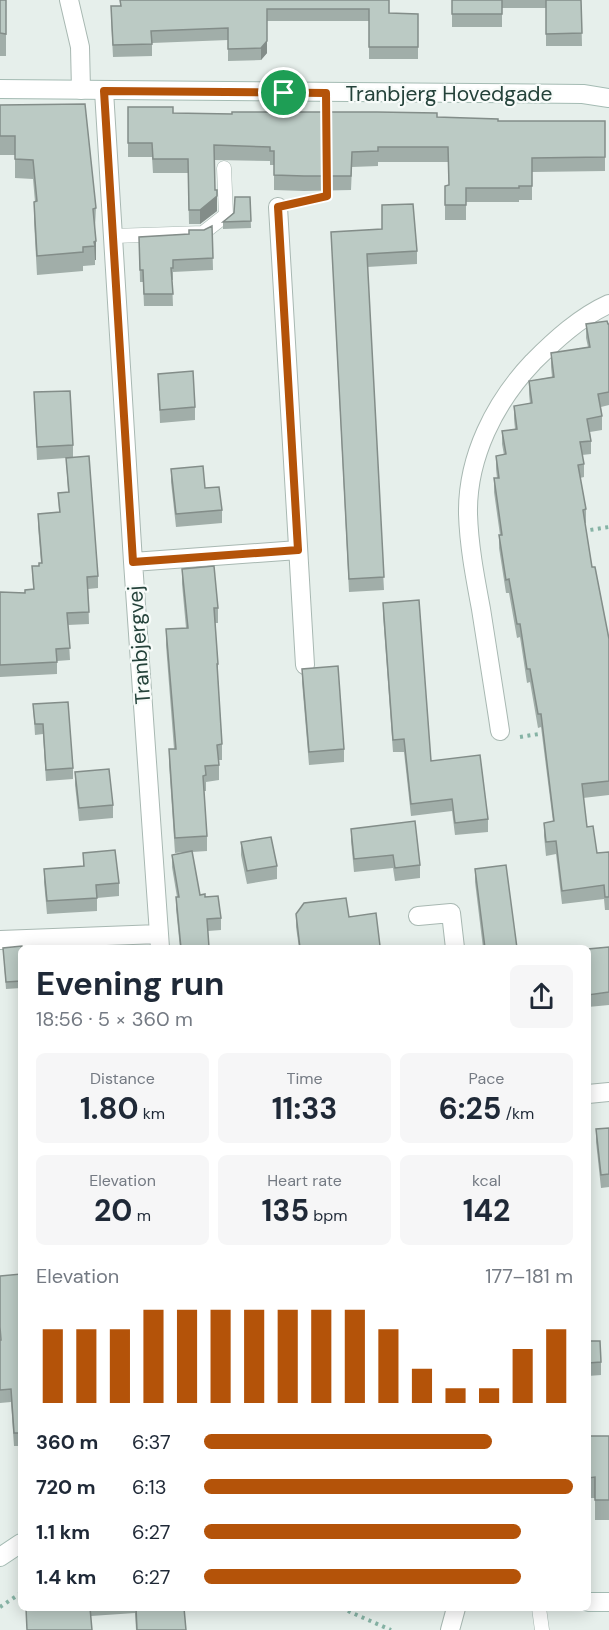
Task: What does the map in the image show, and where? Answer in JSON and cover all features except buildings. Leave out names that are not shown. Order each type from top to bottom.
[{"type":"street","points":[[69,0],[80,48],[81,90]]},
{"type":"street","name":"Tranbjerg Hovedgade","points":[[0,89],[583,94],[609,98]]},
{"type":"street","name":"Tranbjergvej","points":[[104,91],[133,562],[160,941]]},
{"type":"street","points":[[278,207],[305,665]]},
{"type":"street","points":[[500,731],[471,548],[468,512],[477,454],[486,430],[499,406],[518,379],[551,344],[581,320],[609,304]]},
{"type":"street","points":[[133,562],[298,550]]},
{"type":"street","points":[[418,916],[451,913],[455,945]]},
{"type":"street","points":[[0,940],[160,941]]},
{"type":"street","points":[[591,1094],[609,1092]]},
{"type":"street","points":[[0,1557],[18,1546]]},
{"type":"street","points":[[591,1602],[609,1602]]},
{"type":"street","points":[[450,1630],[455,1611]]},
{"type":"lane","points":[[113,236],[204,233],[226,214],[224,168]]},
{"type":"lane","points":[[539,1611],[542,1630]]},
{"type":"path","points":[[278,207],[327,196],[327,185]]},
{"type":"path","points":[[573,532],[609,527]]},
{"type":"path","points":[[500,731],[513,738],[556,731]]},
{"type":"path","points":[[0,1607],[18,1595]]},
{"type":"path","points":[[348,1611],[391,1630]]},
{"type":"route","points":[[104,91],[284,93],[326,93],[327,196],[278,207],[298,550],[133,562],[104,91]]}]
